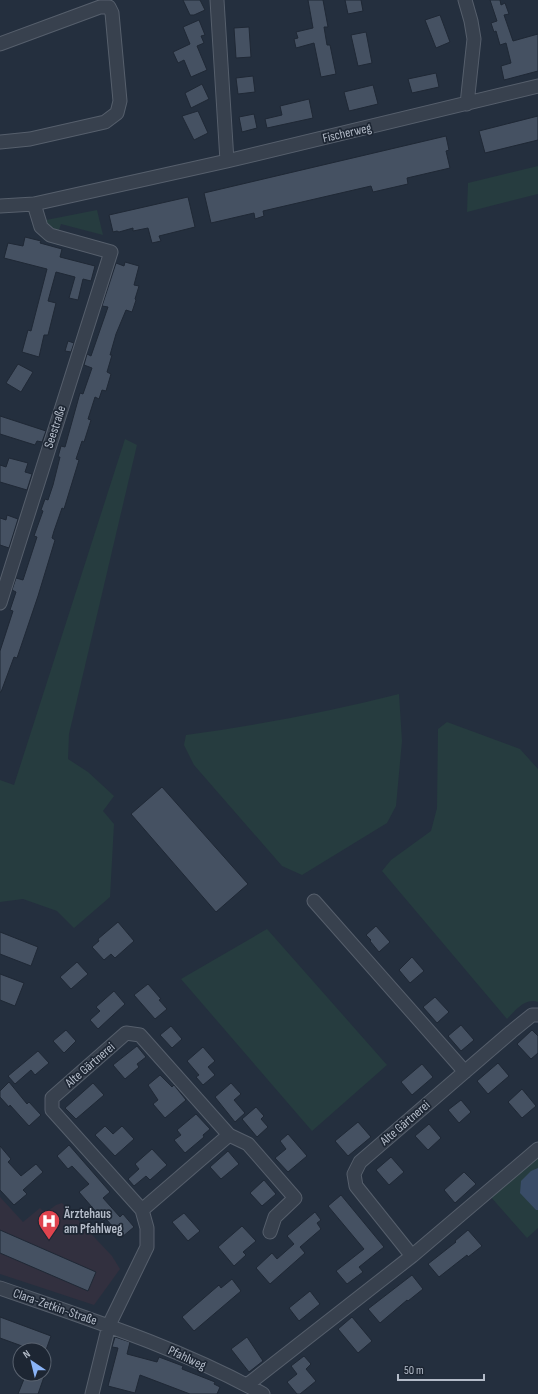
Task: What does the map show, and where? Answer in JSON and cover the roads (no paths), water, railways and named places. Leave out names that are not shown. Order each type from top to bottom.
[{"type":"street","points":[[217,0],[227,162]]},
{"type":"street","points":[[465,0],[474,39],[467,104]]},
{"type":"street","points":[[0,44],[100,7],[109,7],[112,13],[120,101],[117,114],[105,122],[30,139],[0,142]]},
{"type":"street","name":"Fischerweg","points":[[0,206],[34,204],[227,162],[538,86]]},
{"type":"street","name":"Seestraße","points":[[0,603],[111,252],[50,235],[41,227],[34,204]]},
{"type":"street","points":[[314,901],[465,1072]]},
{"type":"street","name":"Alte Gärtnerei","points":[[412,1256],[356,1186],[354,1174],[360,1162],[532,1015],[538,1015]]},
{"type":"street","name":"Alte Gärtnerei","points":[[92,1394],[109,1326],[147,1247],[147,1228],[142,1210],[52,1110],[52,1098],[126,1033],[140,1035],[229,1135],[248,1144],[295,1198],[275,1217],[270,1232]]},
{"type":"street","points":[[142,1210],[229,1135]]},
{"type":"street","points":[[247,1385],[412,1256],[538,1149]]},
{"type":"street","name":"Clara-Zetkin-Straße","points":[[0,1288],[109,1326]]},
{"type":"street","name":"Pfahlweg","points":[[109,1326],[153,1342],[247,1385],[263,1394]]},
{"type":"water","points":[[538,1168],[538,1210],[536,1210],[520,1193],[521,1181],[531,1171]]},
{"type":"place","name":"Ärztehaus am Pfahlweg","points":[[49,1240]]}]
